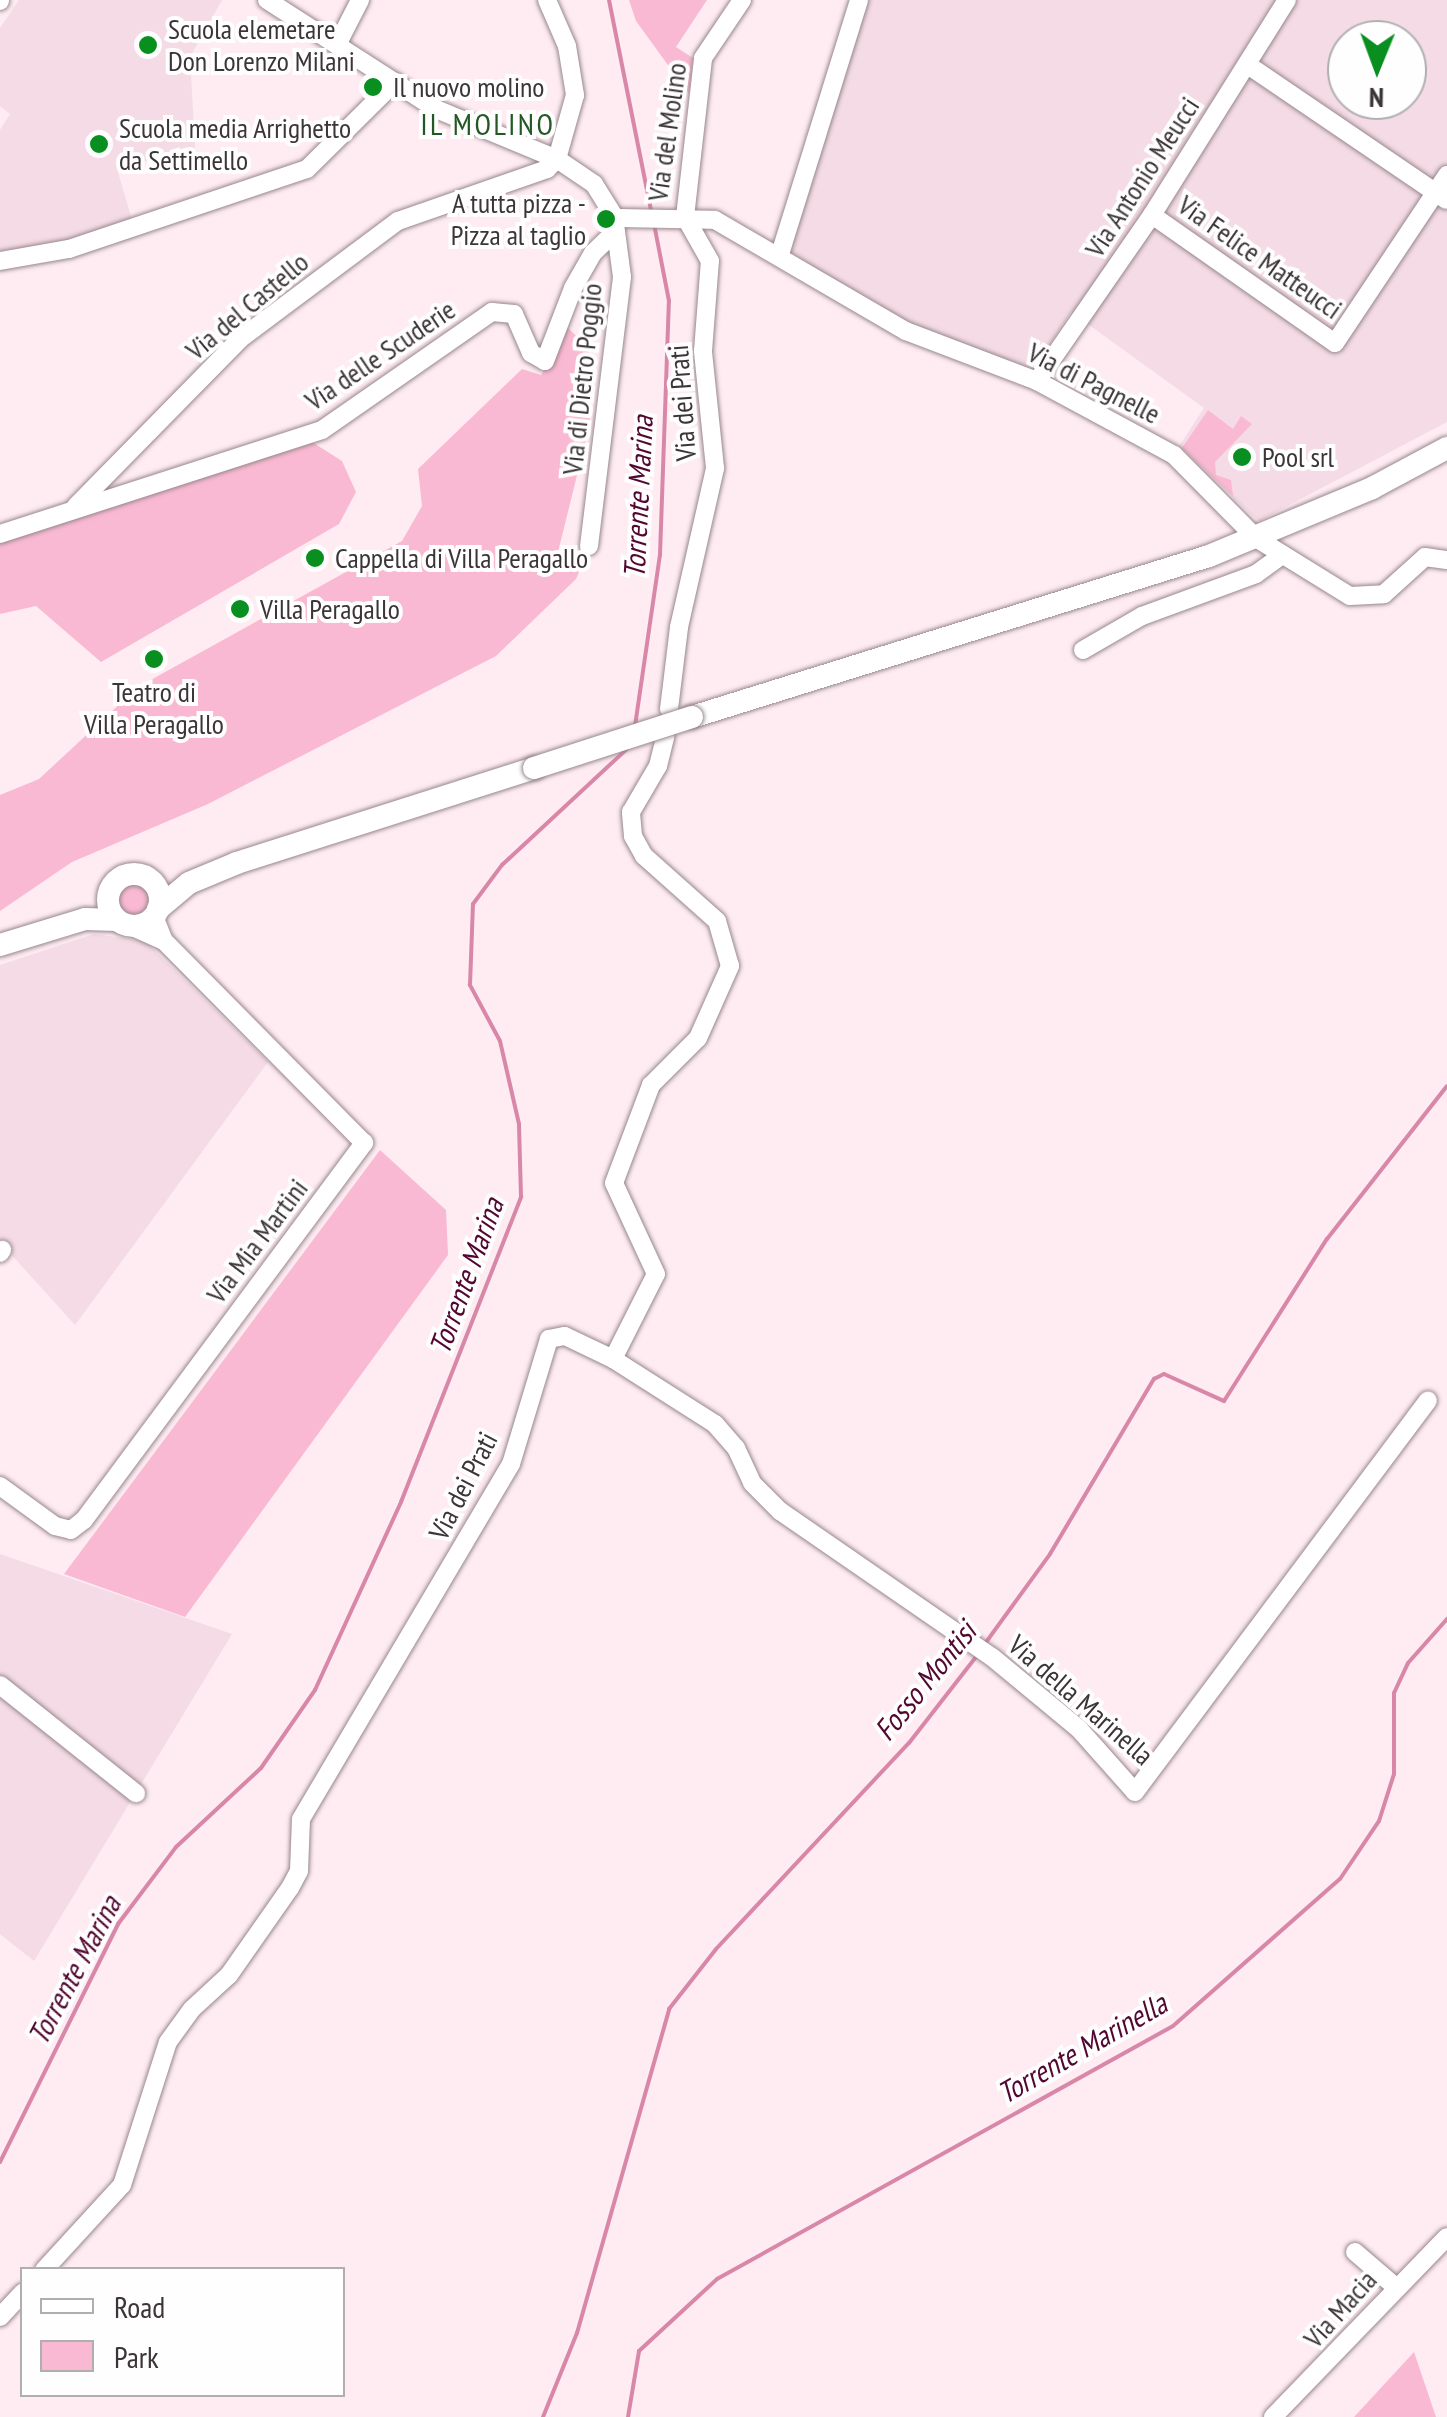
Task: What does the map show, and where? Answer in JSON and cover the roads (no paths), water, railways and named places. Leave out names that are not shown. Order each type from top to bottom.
[{"type":"main road","points":[[85,920],[130,875],[189,883],[534,768],[1256,538],[1447,448]]},
{"type":"main road","points":[[150,880],[156,912]]},
{"type":"main road","points":[[0,945],[85,920],[122,923],[156,912],[189,883]]},
{"type":"main road","points":[[109,893],[122,923]]},
{"type":"street","name":"Via del Molino","points":[[267,0],[436,109],[558,159],[594,184],[619,223],[680,217],[703,58],[742,0]]},
{"type":"street","points":[[337,45],[360,0]]},
{"type":"street","points":[[546,0],[567,46],[574,95],[558,159]]},
{"type":"street","points":[[780,254],[859,0]]},
{"type":"street","name":"Via Antonio Meucci","points":[[1037,381],[1152,215],[1286,0]]},
{"type":"street","points":[[1248,65],[1441,196],[1447,175]]},
{"type":"street","points":[[0,261],[69,249],[307,169],[354,130],[395,82]]},
{"type":"street","name":"Via del Castello","points":[[0,534],[72,510],[240,340],[398,221],[547,169],[558,159]]},
{"type":"street","name":"Via Felice Matteucci","points":[[1152,215],[1335,343],[1441,196]]},
{"type":"street","name":"Via di Pagnelle","points":[[680,217],[716,220],[906,331],[1037,381],[1174,455],[1256,538],[1350,596],[1384,594],[1425,557],[1447,560]]},
{"type":"street","name":"Via dei Prati","points":[[670,709],[679,628],[715,468],[703,352],[710,261],[702,236],[680,217]]},
{"type":"street","name":"Via delle Scuderie","points":[[72,510],[322,430],[492,312],[514,314],[531,353],[545,361],[573,288],[593,253],[619,223]]},
{"type":"street","name":"Via di Dietro Poggio","points":[[590,546],[622,277],[619,223]]},
{"type":"street","points":[[1083,650],[1142,616],[1256,574],[1280,556]]},
{"type":"street","points":[[613,1359],[656,1274],[614,1183],[652,1085],[698,1038],[730,966],[717,922],[644,856],[633,836],[631,812],[658,766],[664,737]]},
{"type":"street","name":"Via Mia Martini","points":[[156,912],[164,941]]},
{"type":"street","name":"Via Mia Martini","points":[[0,1486],[55,1526],[72,1530],[84,1520],[364,1143],[164,941],[122,923]]},
{"type":"street","name":"Via dei Prati","points":[[47,2267],[122,2185],[168,2042],[192,2008],[229,1975],[290,1888],[299,1871],[301,1819],[511,1464],[549,1340],[564,1336],[613,1359]]},
{"type":"street","name":"Via della Marinella","points":[[613,1359],[714,1424],[736,1448],[752,1484],[780,1511],[992,1657],[1079,1729],[1135,1792],[1428,1400]]},
{"type":"street","points":[[0,1685],[136,1793]]},
{"type":"street","name":"Via Macia","points":[[1273,2417],[1447,2237]]},
{"type":"street","points":[[1355,2252],[1397,2288]]},
{"type":"street","points":[[0,2317],[20,2295]]},
{"type":"waterway","name":"Torrente Marina","points":[[609,0],[652,215]]},
{"type":"waterway","name":"Torrente Marina","points":[[635,726],[660,555],[669,301],[654,224]]},
{"type":"waterway","name":"Torrente Marina","points":[[0,2162],[118,1924],[176,1847],[261,1768],[315,1690],[401,1502],[521,1197],[519,1124],[500,1041],[470,985],[473,904],[502,865],[627,749]]},
{"type":"waterway","name":"Fosso Montisi","points":[[984,1645],[1050,1554],[1154,1379],[1164,1374],[1224,1401],[1327,1239],[1447,1086]]},
{"type":"waterway","name":"Torrente Marinella","points":[[628,2417],[639,2351],[717,2279],[1173,2026],[1340,1879],[1379,1821],[1394,1774],[1394,1693],[1408,1663],[1447,1619]]},
{"type":"waterway","name":"Fosso Montisi","points":[[543,2417],[577,2333],[669,2009],[716,1949],[909,1743],[979,1653]]},
{"type":"place","name":"Scuola elemetare Don Lorenzo Milani","points":[[148,45]]},
{"type":"place","name":"Il nuovo molino","points":[[373,87]]},
{"type":"place","name":"Scuola media Arrighetto da Settimello","points":[[99,144]]},
{"type":"place","name":"A tutta pizza - Pizza al taglio","points":[[606,219]]},
{"type":"place","name":"Pool srl","points":[[1242,457]]},
{"type":"place","name":"Cappella di Villa Peragallo","points":[[315,558]]},
{"type":"place","name":"Villa Peragallo","points":[[240,609]]},
{"type":"place","name":"Teatro di Villa Peragallo","points":[[154,659]]},
{"type":"district","name":"IL MOLINO","points":[[488,124]]}]
